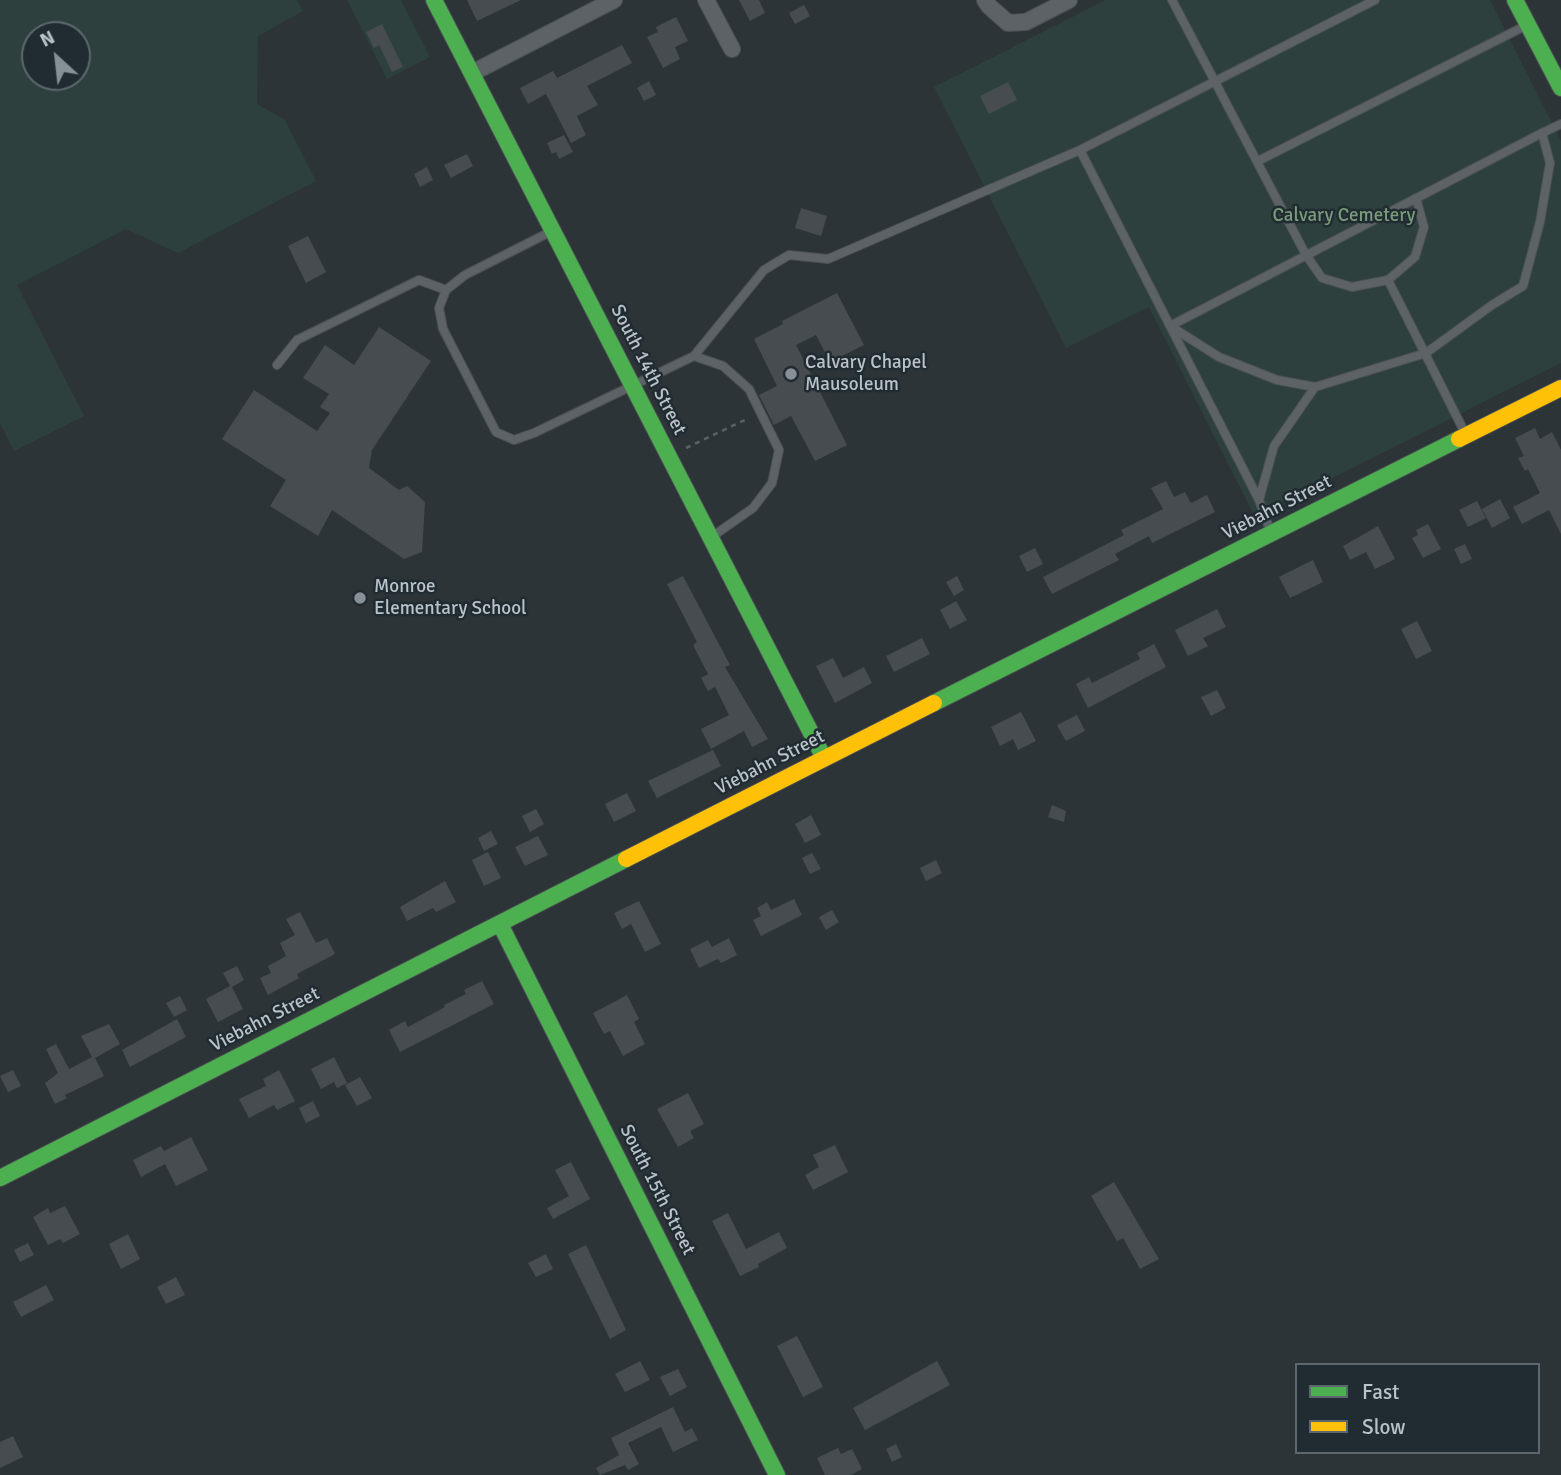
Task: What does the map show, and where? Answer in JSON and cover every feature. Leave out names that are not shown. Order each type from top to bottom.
[{"type":"street","name":"South 14th Street","points":[[435,0],[824,758]]},
{"type":"street","points":[[472,73],[614,0]]},
{"type":"street","points":[[706,0],[732,49]]},
{"type":"street","points":[[985,0],[1008,23],[1026,22],[1069,0]]},
{"type":"street","points":[[1515,0],[1559,80]]},
{"type":"street","name":"Viebahn Street","points":[[0,1178],[824,758],[1561,388]]},
{"type":"street","name":"South 15th Street","points":[[500,924],[776,1475]]},
{"type":"lane","points":[[1172,0],[1306,255],[1322,278],[1352,287],[1388,280],[1415,257],[1424,227],[1416,198]]},
{"type":"lane","points":[[553,231],[465,275],[446,290],[439,308],[443,329],[496,432],[514,440],[534,433],[694,356],[764,270],[789,255],[828,259],[1080,150],[1376,0]]},
{"type":"lane","points":[[1258,161],[1528,25]]},
{"type":"lane","points":[[1170,326],[1561,124]]},
{"type":"lane","points":[[1170,326],[1219,357],[1277,380],[1315,387],[1426,353],[1492,304],[1523,286],[1540,222],[1550,163],[1542,133]]},
{"type":"lane","points":[[1080,150],[1259,500],[1272,534]]},
{"type":"lane","points":[[277,365],[297,340],[419,279],[446,290]]},
{"type":"lane","points":[[1388,280],[1466,436]]},
{"type":"lane","points":[[694,356],[723,366],[749,389],[779,450],[772,482],[753,508],[710,537]]},
{"type":"lane","points":[[1259,500],[1274,446],[1315,387]]},
{"type":"path","points":[[686,448],[749,418]]},
{"type":"green space","points":[[0,0],[297,0],[303,11],[258,36],[257,104],[285,120],[316,181],[178,253],[126,229],[17,285],[84,416],[14,451],[0,423]]},
{"type":"green space","points":[[347,0],[401,0],[430,57],[387,79]]},
{"type":"green space","name":"Calvary Cemetery","points":[[1106,0],[1490,0],[1561,141],[1561,363],[1255,517],[1149,307],[1066,348],[934,87]]},
{"type":"building","points":[[467,0],[521,0],[477,21]]},
{"type":"building","points":[[739,0],[759,0],[765,13],[750,21]]},
{"type":"building","points":[[804,5],[810,16],[795,24],[789,13]]},
{"type":"building","points":[[676,17],[688,41],[675,47],[680,59],[663,68],[647,37],[658,32],[656,27]]},
{"type":"building","points":[[382,24],[403,67],[392,72],[379,45],[374,48],[366,32]]},
{"type":"building","points":[[622,45],[632,63],[587,86],[598,105],[577,116],[586,135],[571,143],[546,94],[528,104],[520,88],[553,71],[557,78]]},
{"type":"building","points":[[649,81],[656,95],[644,101],[637,88]]},
{"type":"building","points":[[1008,82],[1017,100],[989,114],[980,96]]},
{"type":"building","points":[[564,135],[573,152],[559,159],[556,152],[552,154],[547,143]]},
{"type":"building","points":[[467,154],[473,166],[451,178],[444,165]]},
{"type":"building","points":[[427,167],[433,180],[420,187],[414,174]]},
{"type":"building","points":[[801,208],[827,216],[821,236],[795,228]]},
{"type":"building","points":[[308,236],[326,272],[306,283],[288,246]]},
{"type":"building","name":"Calvary Chapel Mausoleum","points":[[837,293],[864,345],[830,362],[816,335],[796,345],[847,445],[815,461],[791,416],[774,425],[759,395],[777,386],[754,339],[783,324],[782,321]]},
{"type":"building","points":[[379,327],[431,361],[372,450],[369,468],[399,490],[407,486],[425,502],[422,552],[404,559],[332,510],[318,536],[270,506],[286,480],[222,439],[254,390],[317,431],[330,413],[320,407],[329,394],[303,378],[325,345],[354,365]]},
{"type":"building","points":[[1535,428],[1540,439],[1552,432],[1561,450],[1561,534],[1549,510],[1522,524],[1513,507],[1540,493],[1528,469],[1525,471],[1518,458],[1524,456],[1515,438]]},
{"type":"building","points":[[1166,481],[1174,497],[1185,492],[1191,503],[1207,495],[1215,512],[1152,543],[1149,536],[1115,554],[1119,560],[1052,594],[1043,577],[1124,535],[1121,530],[1163,509],[1151,488]]},
{"type":"building","points":[[1500,499],[1510,518],[1492,528],[1482,509]]},
{"type":"building","points":[[1477,501],[1486,518],[1468,527],[1459,510]]},
{"type":"building","points":[[1428,524],[1441,549],[1423,558],[1412,538],[1418,535],[1416,530]]},
{"type":"building","points":[[1378,526],[1395,559],[1375,569],[1366,552],[1350,560],[1343,546]]},
{"type":"building","points":[[1465,544],[1472,559],[1461,564],[1454,549]]},
{"type":"building","points":[[1035,548],[1043,564],[1027,572],[1019,556]]},
{"type":"building","points":[[1313,560],[1323,582],[1290,598],[1279,577]]},
{"type":"building","points":[[683,576],[730,665],[725,667],[768,739],[752,747],[744,731],[711,749],[701,729],[729,715],[715,687],[708,691],[701,678],[708,674],[693,645],[697,642],[667,584]]},
{"type":"building","points":[[957,576],[964,590],[954,596],[946,582]]},
{"type":"building","points":[[956,601],[967,620],[950,629],[940,610]]},
{"type":"building","points":[[1217,609],[1226,627],[1203,638],[1208,646],[1188,656],[1175,630]]},
{"type":"building","points":[[1417,621],[1432,651],[1416,659],[1401,629]]},
{"type":"building","points":[[922,638],[930,654],[894,672],[886,656]]},
{"type":"building","points":[[1154,644],[1166,667],[1088,708],[1076,684],[1089,677],[1092,683],[1140,659],[1137,653]]},
{"type":"building","points":[[833,658],[843,678],[864,667],[872,683],[835,703],[816,666]]},
{"type":"building","points":[[1217,690],[1226,708],[1211,716],[1201,697]]},
{"type":"building","points":[[1021,712],[1036,741],[1018,750],[1013,739],[1000,746],[991,727]]},
{"type":"building","points":[[1077,715],[1085,731],[1066,741],[1057,725]]},
{"type":"building","points":[[713,750],[721,766],[657,798],[648,781]]},
{"type":"building","points":[[627,793],[636,811],[614,822],[605,804]]},
{"type":"building","points":[[1052,805],[1066,811],[1064,822],[1048,817]]},
{"type":"building","points":[[536,809],[544,824],[530,832],[522,816]]},
{"type":"building","points":[[811,815],[821,835],[805,843],[795,824]]},
{"type":"building","points":[[491,831],[498,844],[484,851],[478,838]]},
{"type":"building","points":[[538,836],[548,855],[525,866],[515,847]]},
{"type":"building","points":[[488,852],[501,878],[484,886],[472,860]]},
{"type":"building","points":[[812,853],[821,869],[810,874],[802,858]]},
{"type":"building","points":[[936,860],[942,873],[926,881],[920,868]]},
{"type":"building","points":[[445,881],[456,902],[436,912],[433,908],[407,921],[400,907]]},
{"type":"building","points":[[794,899],[802,915],[761,936],[753,920],[761,916],[757,908],[767,902],[771,910]]},
{"type":"building","points":[[639,901],[661,944],[645,952],[631,924],[622,929],[614,913]]},
{"type":"building","points":[[832,910],[839,922],[826,930],[819,917]]},
{"type":"building","points":[[300,912],[316,943],[327,938],[335,954],[297,974],[299,978],[268,995],[260,978],[271,973],[268,966],[286,956],[280,943],[295,935],[286,919]]},
{"type":"building","points":[[729,938],[737,955],[721,963],[718,959],[699,968],[690,949],[708,940],[712,947]]},
{"type":"building","points":[[237,966],[244,980],[232,987],[243,1009],[218,1022],[206,999],[230,986],[223,973]]},
{"type":"building","points":[[482,981],[494,1004],[400,1052],[389,1030],[405,1021],[408,1027],[466,994],[464,990]]},
{"type":"building","points":[[627,995],[639,1019],[634,1022],[645,1044],[623,1056],[610,1031],[604,1034],[593,1013]]},
{"type":"building","points":[[180,996],[187,1010],[174,1017],[166,1003]]},
{"type":"building","points":[[177,1019],[186,1037],[130,1067],[122,1050]]},
{"type":"building","points":[[109,1024],[120,1044],[95,1058],[104,1076],[65,1095],[67,1098],[55,1104],[45,1083],[58,1073],[46,1049],[56,1044],[69,1069],[92,1057],[81,1036]]},
{"type":"building","points":[[334,1057],[347,1083],[337,1088],[334,1082],[321,1089],[311,1069]]},
{"type":"building","points":[[13,1070],[21,1086],[8,1092],[0,1076]]},
{"type":"building","points":[[279,1070],[295,1101],[277,1110],[274,1105],[249,1118],[239,1099],[266,1086],[263,1079]]},
{"type":"building","points":[[360,1077],[372,1098],[357,1106],[345,1085]]},
{"type":"building","points":[[688,1093],[704,1124],[690,1131],[694,1138],[678,1147],[657,1109]]},
{"type":"building","points":[[313,1101],[320,1116],[306,1123],[299,1108]]},
{"type":"building","points":[[191,1137],[208,1170],[176,1186],[165,1164],[141,1177],[133,1160],[161,1146],[164,1151]]},
{"type":"building","points":[[835,1145],[848,1172],[813,1190],[805,1175],[819,1167],[813,1155]]},
{"type":"building","points":[[571,1162],[590,1199],[553,1219],[547,1208],[569,1196],[555,1170]]},
{"type":"building","points":[[1114,1182],[1159,1259],[1140,1269],[1123,1238],[1117,1241],[1091,1196]]},
{"type":"building","points":[[65,1206],[80,1234],[63,1243],[60,1239],[48,1245],[33,1217],[48,1208],[50,1213]]},
{"type":"building","points":[[728,1213],[746,1249],[779,1232],[787,1248],[740,1276],[712,1221]]},
{"type":"building","points":[[128,1234],[140,1259],[121,1269],[109,1244]]},
{"type":"building","points":[[28,1243],[34,1255],[20,1262],[14,1250]]},
{"type":"building","points":[[586,1245],[626,1330],[610,1339],[568,1254]]},
{"type":"building","points":[[546,1254],[553,1269],[536,1277],[528,1263]]},
{"type":"building","points":[[176,1277],[185,1295],[166,1304],[157,1287]]},
{"type":"building","points":[[46,1285],[54,1300],[21,1317],[13,1302]]},
{"type":"building","points":[[797,1336],[823,1387],[803,1397],[777,1346]]},
{"type":"building","points":[[640,1361],[650,1380],[625,1392],[615,1374]]},
{"type":"building","points":[[937,1361],[950,1385],[865,1430],[853,1408]]},
{"type":"building","points":[[678,1369],[687,1387],[670,1396],[660,1377]]},
{"type":"building","points":[[673,1407],[685,1432],[692,1428],[698,1440],[673,1452],[661,1427],[628,1443],[639,1464],[628,1470],[625,1465],[600,1475],[596,1468],[619,1455],[611,1438]]},
{"type":"building","points":[[13,1436],[23,1457],[0,1468],[0,1442]]},
{"type":"building","points":[[896,1444],[902,1457],[892,1462],[886,1449]]},
{"type":"building","points":[[838,1448],[841,1454],[852,1449],[862,1469],[851,1475],[825,1475],[817,1458]]},
{"type":"traffic: fast","points":[[434,0],[824,758]]},
{"type":"traffic: fast","points":[[1515,0],[1561,88]]},
{"type":"traffic: fast","points":[[934,703],[1459,439]]},
{"type":"traffic: fast","points":[[0,1178],[626,859]]},
{"type":"traffic: fast","points":[[500,924],[777,1475]]},
{"type":"traffic: slow","points":[[1459,439],[1561,388]]},
{"type":"traffic: slow","points":[[626,859],[934,703]]},
{"type":"place","name":"Calvary Chapel Mausoleum","points":[[791,374]]},
{"type":"place","name":"Monroe Elementary School","points":[[360,598]]}]
